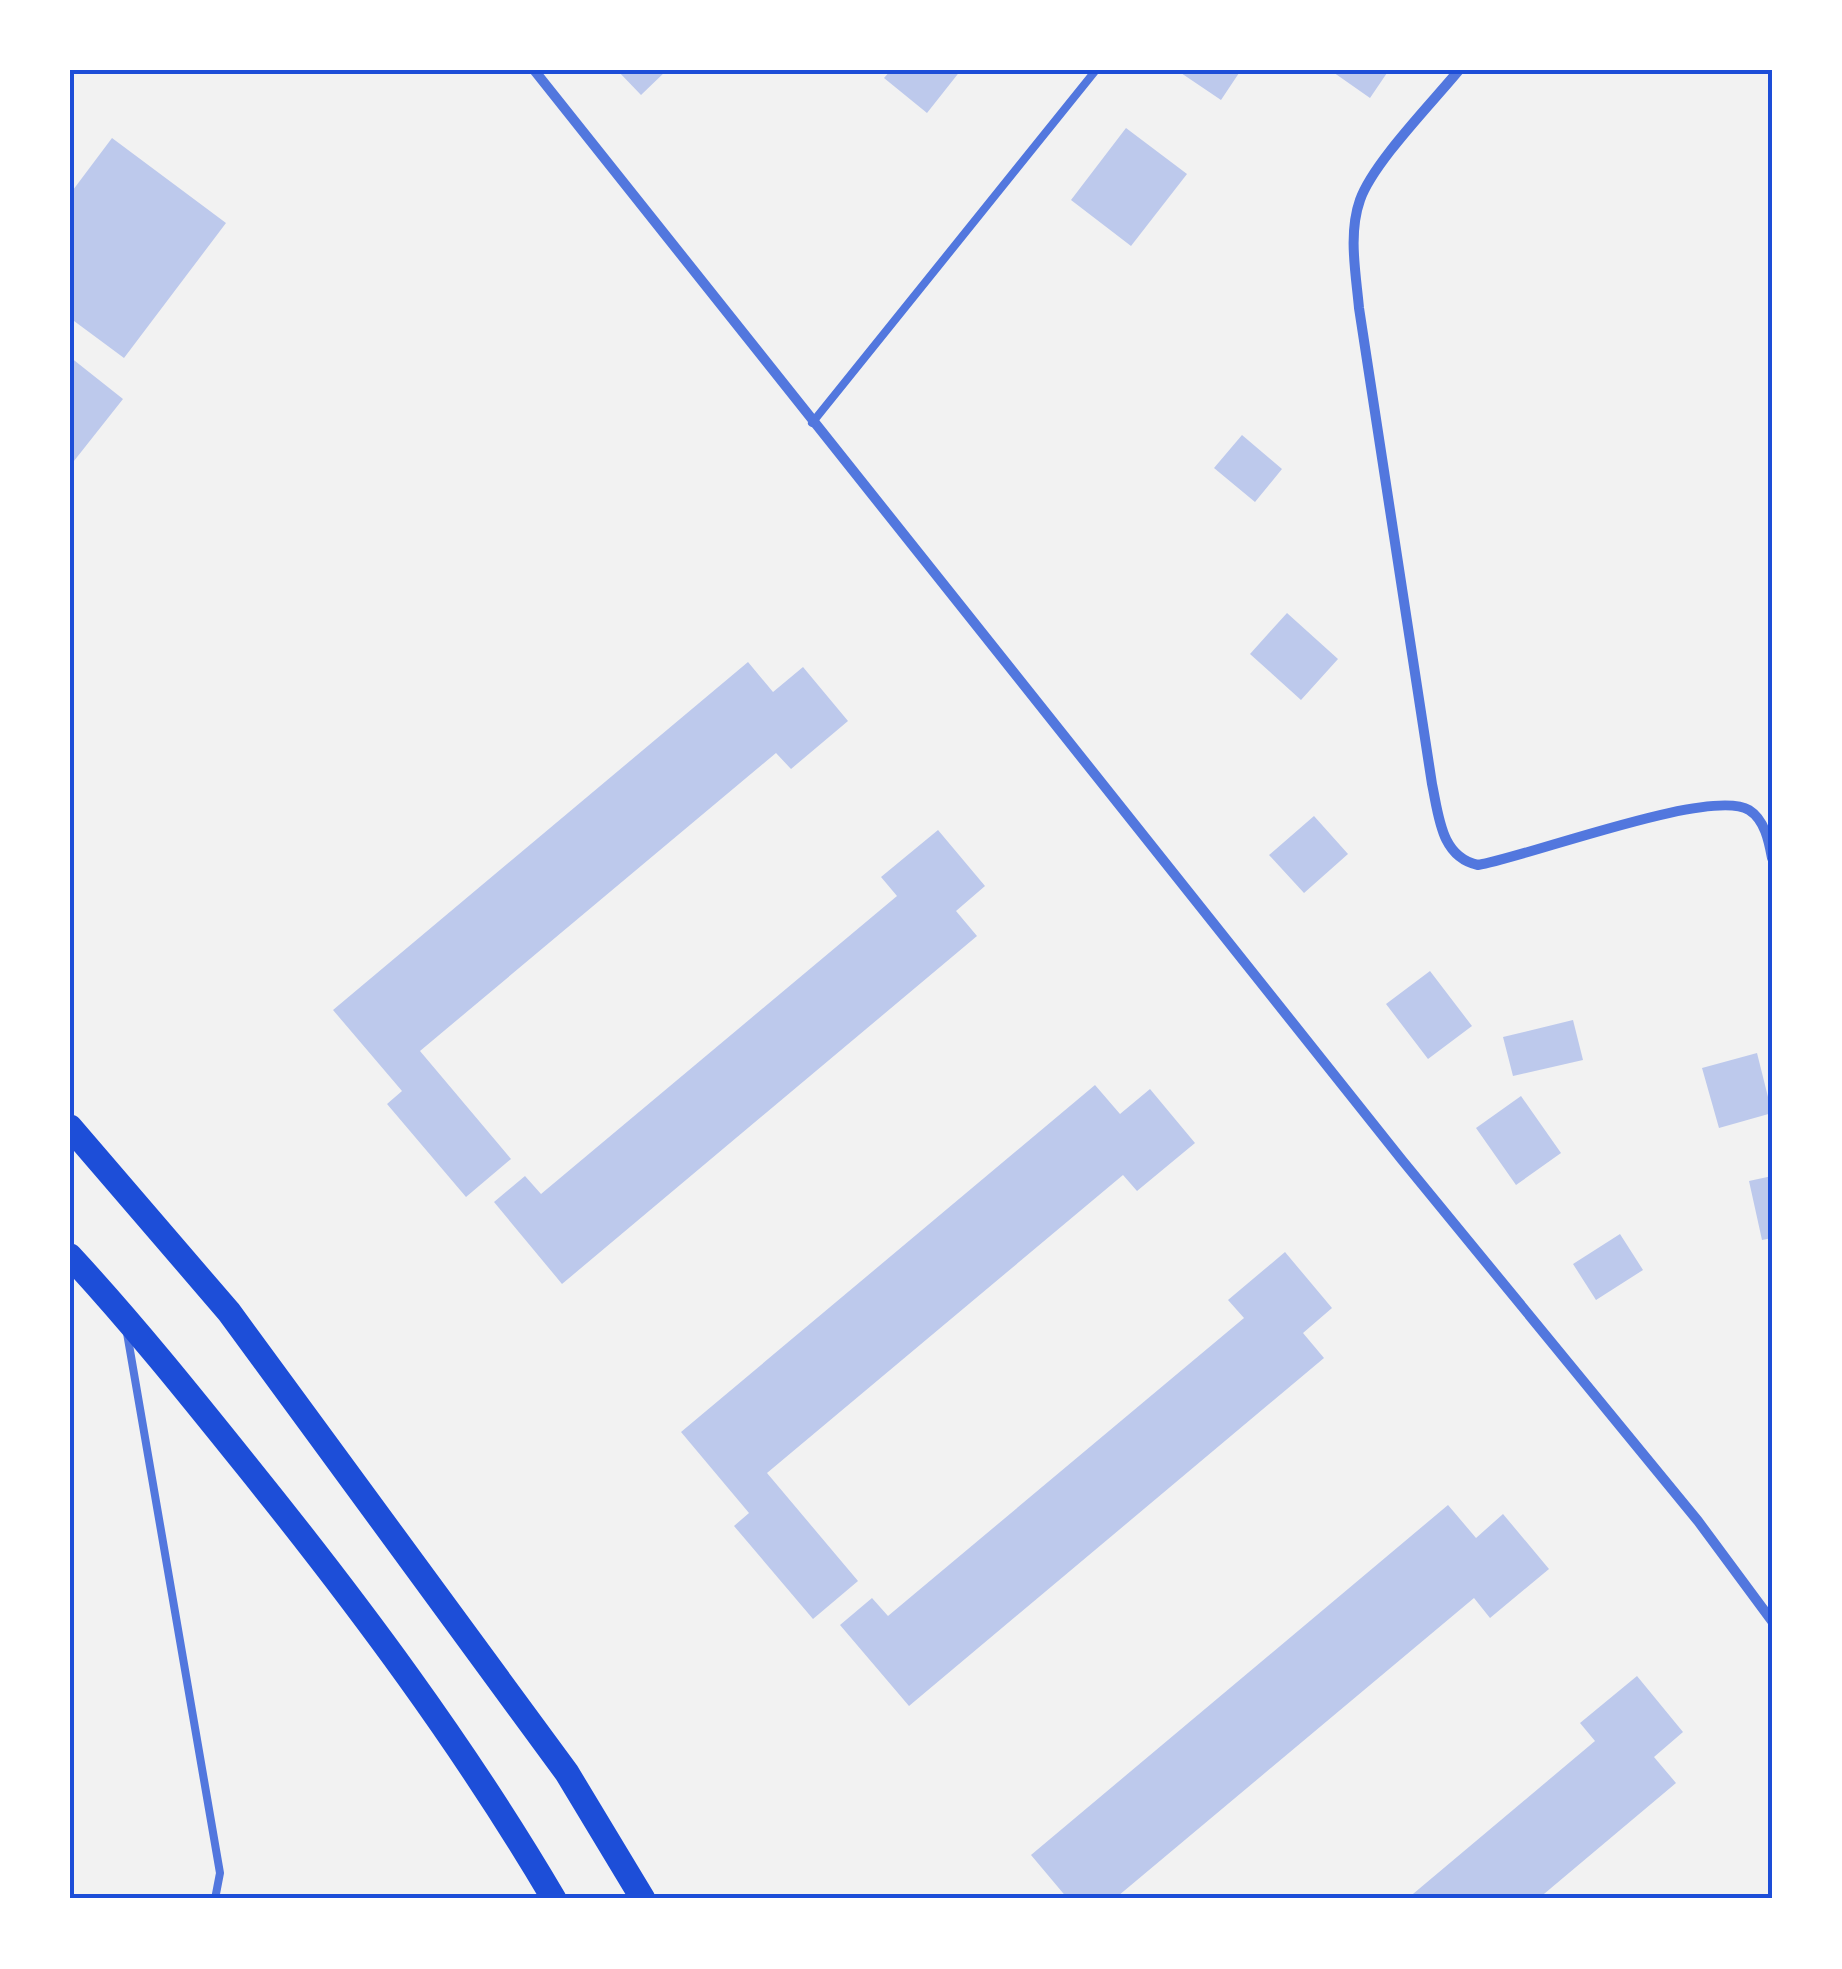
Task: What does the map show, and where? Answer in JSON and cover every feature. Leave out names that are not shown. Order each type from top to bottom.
[{"type":"main road","points":[[70,1127],[240,1328],[568,1773],[643,1899]]},
{"type":"main road","points":[[70,1256],[124,1314],[312,1546],[412,1679],[510,1824],[554,1899]]},
{"type":"street","points":[[534,70],[1402,1160],[1698,1521],[1772,1621]]},
{"type":"street","points":[[1459,70],[1360,199],[1354,247],[1432,784],[1448,847],[1462,860],[1478,865],[1658,817],[1730,806],[1748,809],[1758,818],[1772,858]]},
{"type":"lane","points":[[812,422],[1096,70]]},
{"type":"lane","points":[[124,1314],[220,1872],[214,1899]]},
{"type":"building","points":[[617,70],[667,70],[641,95]]},
{"type":"building","points":[[891,70],[961,70],[927,113],[884,78]]},
{"type":"building","points":[[1241,70],[1221,100],[1181,73]]},
{"type":"building","points":[[1330,70],[1389,70],[1370,98]]},
{"type":"building","points":[[1126,128],[1187,174],[1131,246],[1071,200]]},
{"type":"building","points":[[112,138],[226,223],[124,358],[70,318],[70,194]]},
{"type":"building","points":[[70,357],[123,399],[70,466]]},
{"type":"building","points":[[1242,435],[1282,469],[1255,502],[1214,468]]},
{"type":"building","points":[[1287,613],[1338,659],[1301,700],[1250,654]]},
{"type":"building","points":[[748,662],[773,692],[803,667],[848,721],[791,769],[776,753],[420,1051],[511,1159],[466,1197],[387,1104],[402,1091],[333,1010]]},
{"type":"building","points":[[1314,816],[1348,854],[1304,893],[1269,855]]},
{"type":"building","points":[[938,830],[985,886],[956,911],[977,936],[562,1284],[494,1202],[525,1176],[541,1194],[897,896],[881,877]]},
{"type":"building","points":[[1430,971],[1472,1026],[1428,1059],[1386,1004]]},
{"type":"building","points":[[1573,1020],[1583,1060],[1513,1076],[1503,1037]]},
{"type":"building","points":[[1757,1053],[1772,1113],[1719,1128],[1702,1068]]},
{"type":"building","points":[[1095,1085],[1120,1114],[1150,1089],[1195,1143],[1137,1191],[1123,1175],[767,1473],[858,1581],[813,1619],[734,1526],[749,1513],[681,1432]]},
{"type":"building","points":[[1521,1096],[1561,1153],[1516,1185],[1476,1128]]},
{"type":"building","points":[[1772,1176],[1772,1238],[1762,1240],[1749,1181]]},
{"type":"building","points":[[1620,1234],[1643,1270],[1596,1300],[1573,1264]]},
{"type":"building","points":[[1285,1252],[1332,1308],[1303,1333],[1324,1358],[909,1706],[840,1625],[872,1598],[888,1616],[1244,1318],[1228,1300]]},
{"type":"building","points":[[1448,1505],[1476,1538],[1503,1514],[1549,1569],[1490,1618],[1474,1598],[1118,1896],[1121,1899],[1068,1899],[1031,1855]]},
{"type":"building","points":[[1637,1676],[1683,1732],[1654,1757],[1676,1783],[1538,1899],[1407,1899],[1595,1741],[1580,1723]]}]
